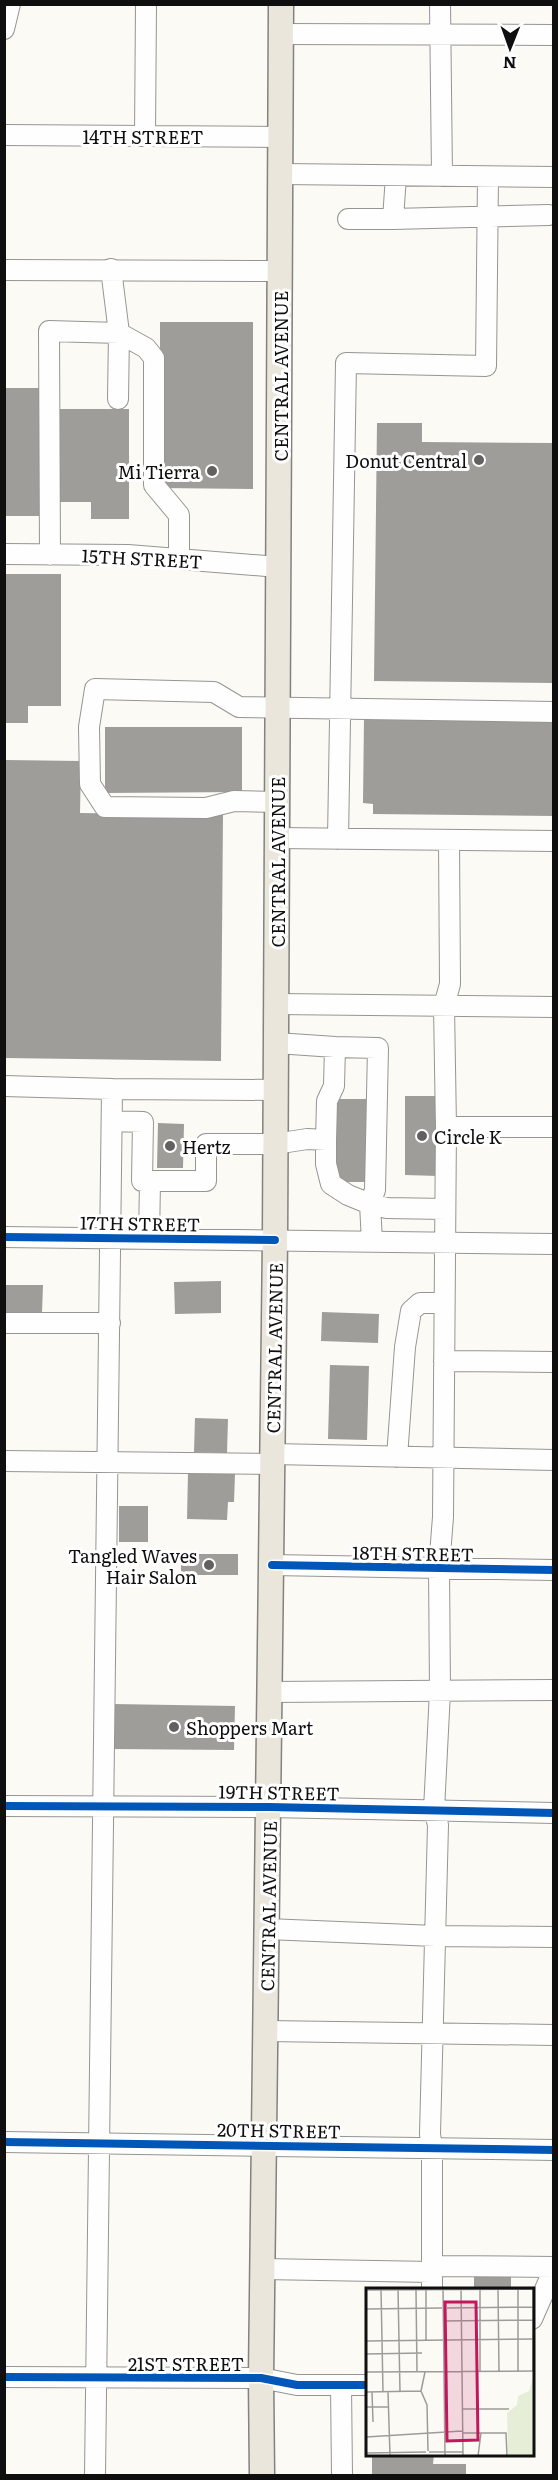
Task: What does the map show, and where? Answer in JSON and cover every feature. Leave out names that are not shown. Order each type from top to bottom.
[{"type":"main road","name":"CENTRAL AVENUE","points":[[262,2475],[261,2379],[275,1240],[281,4]]},
{"type":"street","points":[[4,29],[10,4]]},
{"type":"street","points":[[145,136],[146,4]]},
{"type":"street","points":[[440,4],[442,176]]},
{"type":"street","points":[[281,34],[554,35]]},
{"type":"street","name":"14TH STREET","points":[[4,135],[280,137]]},
{"type":"street","points":[[281,174],[554,177]]},
{"type":"street","points":[[393,219],[396,176]]},
{"type":"street","points":[[338,839],[346,363],[486,366],[488,177]]},
{"type":"street","points":[[348,219],[549,215]]},
{"type":"street","points":[[111,269],[119,333],[118,399]]},
{"type":"street","points":[[4,270],[280,271]]},
{"type":"street","points":[[50,555],[49,332],[119,333],[146,348],[154,358],[154,484],[179,515],[179,559]]},
{"type":"street","name":"15TH STREET","points":[[4,554],[128,555],[279,567]]},
{"type":"street","points":[[277,802],[234,801],[206,808],[105,807],[90,784],[89,727],[95,689],[214,692],[239,707],[554,712]]},
{"type":"street","points":[[277,838],[554,841]]},
{"type":"street","points":[[432,2281],[432,2148],[430,2134],[438,1825],[434,1810],[440,1691],[440,1568],[443,1517],[446,1127],[444,1006],[450,984],[449,841]]},
{"type":"street","points":[[276,1004],[554,1007]]},
{"type":"street","points":[[276,1043],[378,1048],[375,1190],[370,1204],[372,1242]]},
{"type":"street","points":[[335,1047],[334,1086],[327,1101],[326,1164],[331,1184],[348,1195],[387,1208],[445,1209]]},
{"type":"street","points":[[4,1086],[276,1090]]},
{"type":"street","points":[[95,2475],[112,1089]]},
{"type":"street","points":[[112,1122],[143,1122],[142,1181],[206,1181],[206,1144],[275,1144],[307,1139],[326,1140]]},
{"type":"street","points":[[446,1127],[554,1127]]},
{"type":"street","points":[[149,1239],[150,1181]]},
{"type":"street","name":"17TH STREET","points":[[4,1237],[554,1244]]},
{"type":"street","points":[[397,1457],[405,1347],[411,1311],[420,1303],[443,1303]]},
{"type":"street","points":[[4,1323],[110,1323]]},
{"type":"street","points":[[444,1361],[554,1362]]},
{"type":"street","points":[[4,1461],[397,1457],[554,1460]]},
{"type":"street","name":"18TH STREET","points":[[272,1565],[554,1570]]},
{"type":"street","points":[[270,1692],[554,1690]]},
{"type":"street","name":"19TH STREET","points":[[4,1806],[269,1807],[554,1813]]},
{"type":"street","points":[[267,1929],[435,1936],[554,1937]]},
{"type":"street","points":[[266,2031],[554,2035]]},
{"type":"street","name":"20TH STREET","points":[[4,2142],[554,2150]]},
{"type":"street","points":[[432,2281],[440,2266],[554,2268],[534,2314]]},
{"type":"street","points":[[263,2269],[432,2281]]},
{"type":"street","name":"21ST STREET","points":[[4,2378],[261,2379],[297,2385],[366,2385]]},
{"type":"street","points":[[341,2385],[342,2475]]},
{"type":"building","points":[[160,322],[253,322],[253,489],[160,488]]},
{"type":"building","points":[[4,388],[43,388],[42,516],[4,516]]},
{"type":"building","points":[[54,409],[129,409],[129,519],[91,519],[91,502],[54,502]]},
{"type":"building","points":[[377,423],[422,423],[422,442],[554,443],[554,683],[374,681]]},
{"type":"building","points":[[4,574],[61,574],[61,706],[28,706],[28,723],[4,723]]},
{"type":"building","points":[[364,717],[554,719],[554,816],[373,814],[373,804],[363,803]]},
{"type":"building","points":[[105,727],[242,727],[242,792],[105,793]]},
{"type":"building","points":[[5,760],[81,761],[80,813],[223,815],[221,1061],[5,1058]]},
{"type":"building","name":"Circle K","points":[[405,1096],[439,1096],[438,1176],[405,1175]]},
{"type":"building","points":[[334,1099],[366,1099],[366,1182],[334,1182]]},
{"type":"building","name":"Hertz","points":[[158,1123],[184,1124],[183,1168],[157,1168]]},
{"type":"building","points":[[221,1281],[221,1313],[175,1314],[174,1282]]},
{"type":"building","points":[[4,1285],[43,1285],[42,1313],[4,1313]]},
{"type":"building","points":[[322,1312],[379,1314],[378,1343],[321,1341]]},
{"type":"building","points":[[330,1365],[369,1366],[367,1440],[328,1439]]},
{"type":"building","points":[[195,1418],[228,1419],[227,1453],[194,1452]]},
{"type":"building","points":[[188,1472],[235,1474],[234,1502],[228,1502],[227,1520],[187,1519]]},
{"type":"building","points":[[119,1506],[148,1506],[148,1542],[119,1542]]},
{"type":"building","name":"Tangled Waves Hair Salon","points":[[181,1554],[238,1554],[238,1575],[181,1575]]},
{"type":"building","name":"Shoppers Mart","points":[[113,1704],[235,1706],[234,1750],[112,1749]]},
{"type":"building","points":[[474,2274],[511,2274],[511,2288],[474,2288]]},
{"type":"building","points":[[372,2456],[434,2456],[433,2464],[466,2464],[466,2476],[372,2476]]},
{"type":"cycle path","points":[[4,1237],[275,1240]]},
{"type":"cycle path","points":[[272,1565],[554,1570]]},
{"type":"cycle path","points":[[4,1806],[269,1807],[554,1813]]},
{"type":"cycle path","points":[[4,2142],[554,2150]]},
{"type":"cycle path","points":[[4,2377],[261,2378],[297,2385],[366,2385]]},
{"type":"place","name":"Donut Central","points":[[479,460]]},
{"type":"place","name":"Mi Tierra","points":[[212,471]]},
{"type":"place","name":"Circle K","points":[[422,1136]]},
{"type":"place","name":"Hertz","points":[[170,1146]]},
{"type":"place","name":"Tangled Waves Hair Salon","points":[[209,1565]]},
{"type":"place","name":"Shoppers Mart","points":[[174,1727]]}]
